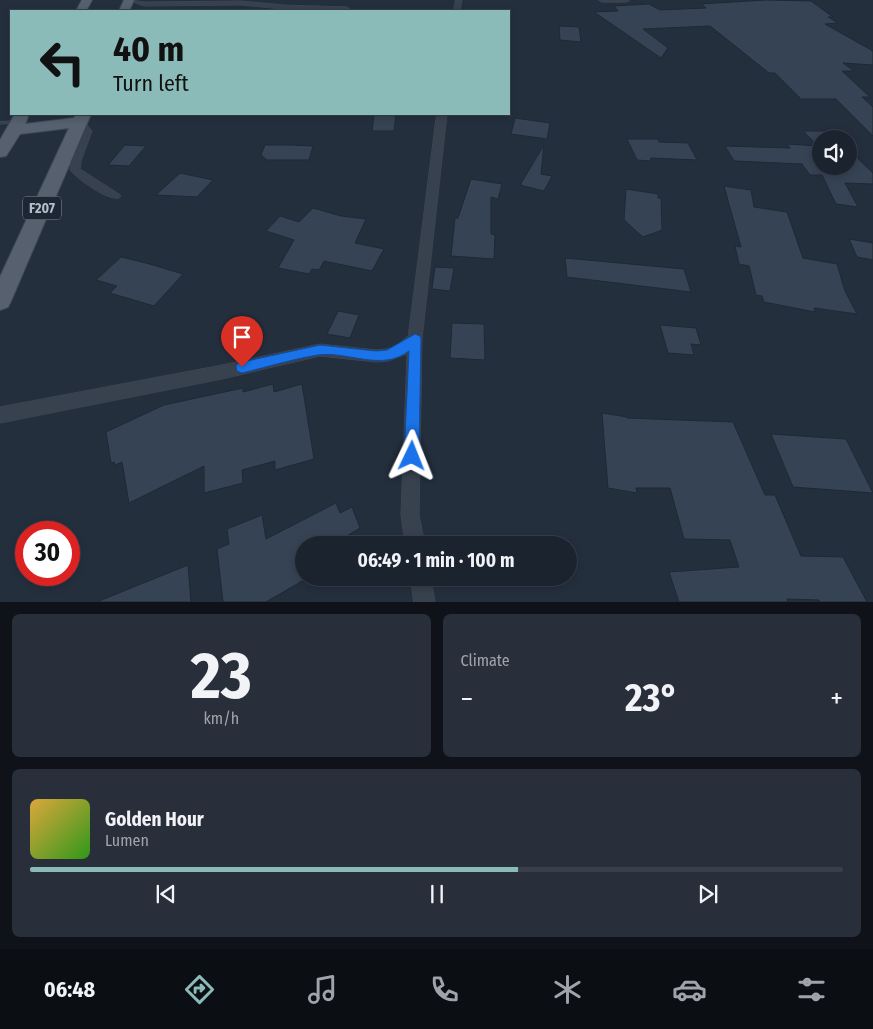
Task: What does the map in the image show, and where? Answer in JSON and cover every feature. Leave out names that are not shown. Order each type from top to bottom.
[{"type":"main road","points":[[9,132],[81,118]]},
{"type":"main road","name":"F207","points":[[0,302],[81,118]]},
{"type":"street","points":[[131,0],[144,4],[241,3],[347,10],[351,7],[354,0]]},
{"type":"street","points":[[602,0],[627,0]]},
{"type":"street","points":[[414,536],[410,515],[415,339],[442,115]]},
{"type":"street","points":[[81,118],[87,131],[76,160],[75,170],[81,176],[115,196]]},
{"type":"street","points":[[0,414],[222,372],[320,350],[376,356],[388,355],[401,350],[415,339]]},
{"type":"street","points":[[422,586],[425,602]]},
{"type":"building","points":[[766,0],[811,1],[833,17],[828,17],[838,23],[825,24],[873,51],[873,65],[843,63],[854,71],[842,71],[870,97],[862,97],[873,107],[873,136],[836,99],[801,99],[775,73],[769,73],[710,26],[643,29],[668,48],[661,58],[594,12],[618,11],[614,6],[649,4],[660,10],[706,8],[701,4]]},
{"type":"building","points":[[559,26],[579,27],[581,42],[560,40]]},
{"type":"building","points":[[374,115],[396,115],[394,131],[372,131]]},
{"type":"building","points":[[515,118],[550,123],[547,139],[511,134]]},
{"type":"building","points":[[803,131],[812,131],[812,140]]},
{"type":"building","points":[[627,139],[658,139],[659,142],[688,143],[697,160],[651,158],[650,161],[637,160]]},
{"type":"building","points":[[787,144],[812,146],[812,175],[802,164],[734,161],[725,146],[790,148]]},
{"type":"building","points":[[125,145],[146,146],[129,166],[108,165]]},
{"type":"building","points":[[265,145],[313,146],[309,160],[267,160],[261,155]]},
{"type":"building","points":[[544,145],[541,174],[552,176],[544,191],[520,185]]},
{"type":"building","points":[[857,158],[873,173],[873,184],[845,183],[858,207],[836,204],[822,175],[857,175]]},
{"type":"building","points":[[180,173],[213,180],[197,197],[156,195]]},
{"type":"building","points":[[471,179],[502,184],[498,199],[491,197],[491,234],[495,235],[494,259],[451,256],[455,218],[458,218]]},
{"type":"building","points":[[724,186],[751,190],[754,207],[787,212],[803,258],[837,264],[845,291],[857,314],[814,308],[815,312],[764,302],[762,296],[756,295],[749,266],[739,264],[735,246],[741,247]]},
{"type":"building","points":[[626,189],[658,194],[658,198],[661,198],[662,230],[643,237],[624,220]]},
{"type":"building","points":[[313,208],[341,216],[366,219],[355,243],[384,249],[372,271],[324,261],[319,270],[312,269],[309,274],[278,268],[294,240],[266,231],[280,216],[299,222]]},
{"type":"building","points":[[849,239],[873,243],[873,260],[857,257]]},
{"type":"building","points":[[121,257],[183,274],[154,306],[110,293],[117,286],[96,280]]},
{"type":"building","points":[[565,258],[684,269],[691,292],[567,277]]},
{"type":"building","points":[[435,267],[454,268],[450,291],[432,289]]},
{"type":"building","points":[[338,311],[359,315],[350,338],[327,334]]},
{"type":"building","points":[[452,323],[484,324],[485,360],[450,358]]},
{"type":"building","points":[[660,325],[696,328],[701,345],[691,344],[694,355],[668,353]]},
{"type":"building","points":[[273,384],[274,392],[302,384],[314,459],[275,470],[275,461],[242,470],[243,483],[204,493],[204,466],[129,503],[122,462],[115,465],[114,462],[111,463],[106,432],[164,405],[243,388],[243,392]]},
{"type":"building","points":[[602,413],[627,418],[733,422],[765,495],[775,495],[801,556],[843,557],[867,602],[820,602],[819,600],[787,599],[788,602],[679,602],[669,572],[739,567],[730,540],[684,539],[670,488],[636,488],[637,493],[608,488]]},
{"type":"building","points":[[771,434],[846,439],[873,493],[793,487]]},
{"type":"building","points":[[336,503],[340,513],[352,507],[360,528],[347,536],[295,536],[295,585],[266,602],[223,602],[217,549],[229,544],[227,529],[262,515],[266,539]]},
{"type":"building","points":[[188,565],[191,602],[99,602],[99,601]]},
{"type":"route","points":[[242,367],[320,350],[338,350],[376,356],[388,355],[401,350],[415,339],[412,456]]}]
